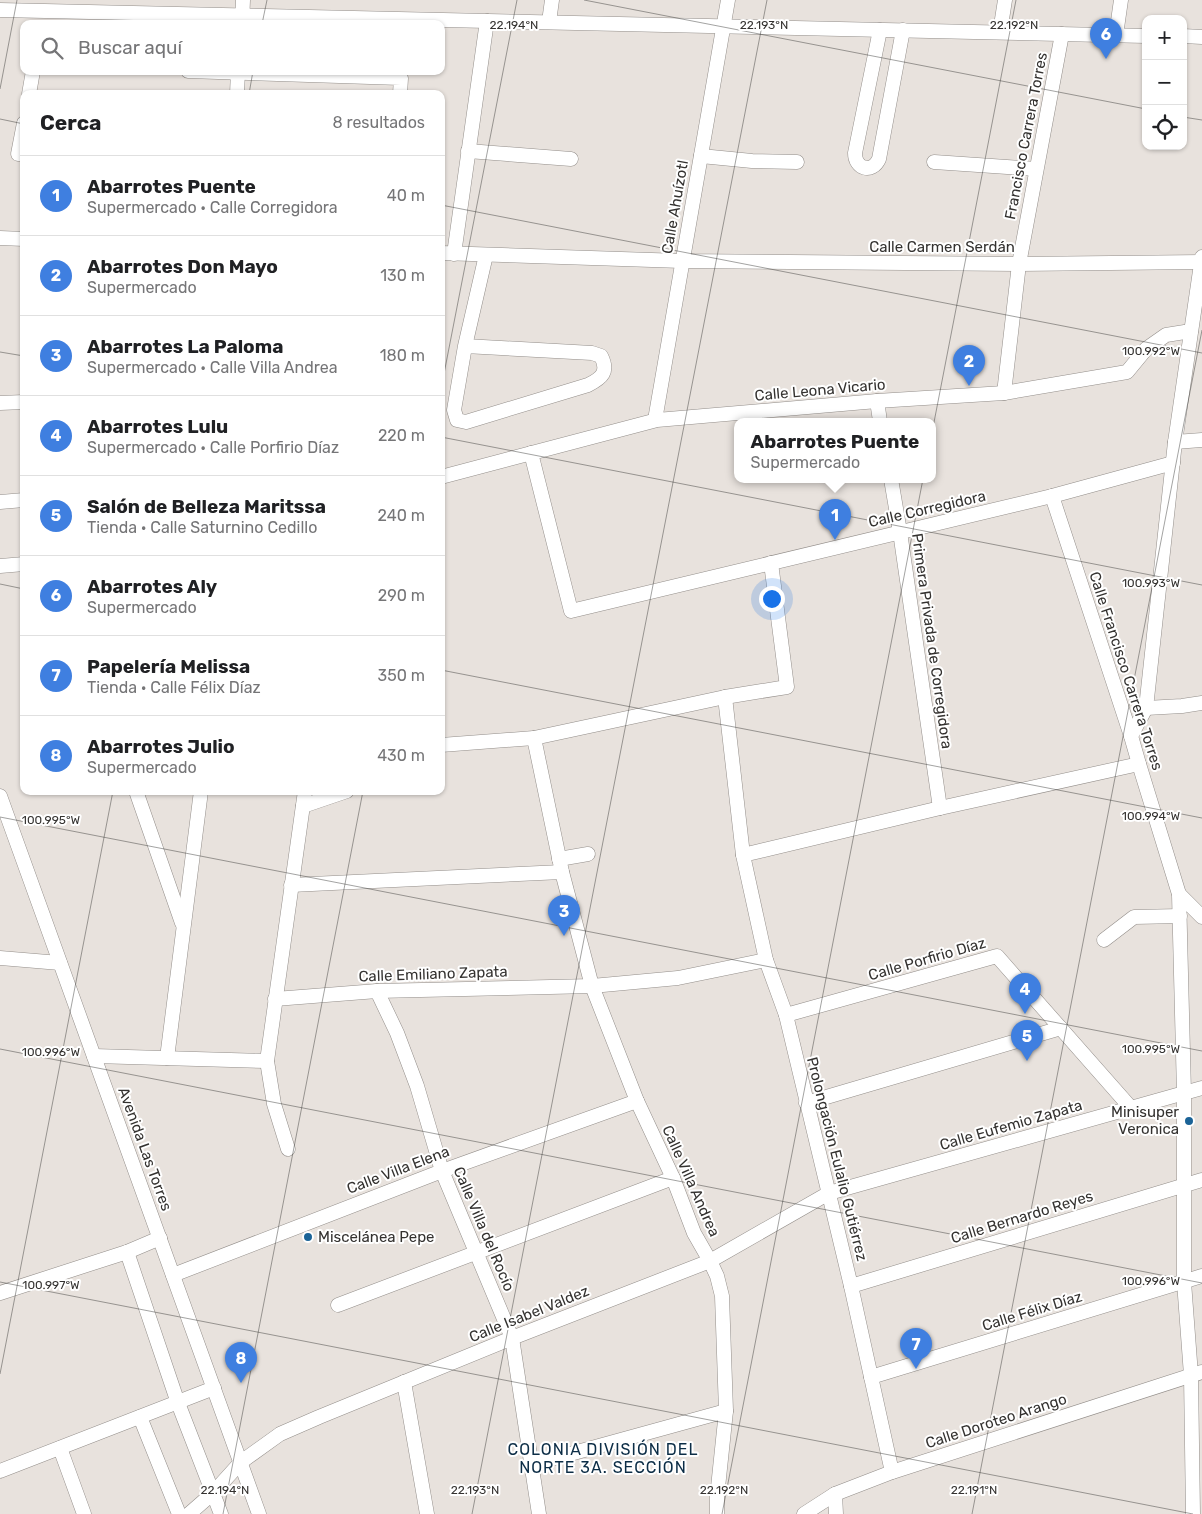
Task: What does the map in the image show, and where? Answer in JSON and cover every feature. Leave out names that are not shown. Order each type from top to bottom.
[{"type":"street","points":[[0,10],[120,6],[242,20],[243,0]]},
{"type":"street","points":[[549,22],[552,0]]},
{"type":"street","name":"Calle Ahuízotl","points":[[655,420],[728,0]]},
{"type":"street","points":[[1000,32],[1005,0]]},
{"type":"street","points":[[1116,35],[1121,0]]},
{"type":"street","points":[[445,21],[1142,36]]},
{"type":"street","points":[[448,254],[468,151],[487,21]]},
{"type":"street","points":[[880,30],[855,153],[858,164],[864,168],[872,167],[878,162],[903,30]]},
{"type":"street","name":"Francisco Carrera Torres","points":[[1004,393],[1019,264],[1062,34]]},
{"type":"street","points":[[1187,36],[1202,37]]},
{"type":"street","points":[[30,90],[32,75]]},
{"type":"street","points":[[237,90],[238,75]]},
{"type":"street","points":[[320,75],[401,78],[400,90]]},
{"type":"street","points":[[20,144],[18,154],[20,154]]},
{"type":"street","points":[[468,151],[571,159]]},
{"type":"street","points":[[700,156],[752,161],[797,162]]},
{"type":"street","points":[[934,162],[1036,169]]},
{"type":"street","points":[[0,238],[20,239]]},
{"type":"street","name":"Calle Carmen Serdán","points":[[448,254],[682,262],[1019,264],[1202,260]]},
{"type":"street","points":[[465,346],[592,354],[601,356],[605,364],[604,372],[597,380],[588,385],[466,422],[457,420],[454,410],[465,346],[486,255]]},
{"type":"street","points":[[1131,736],[1146,708],[1175,442],[1202,260]]},
{"type":"street","name":"Calle Leona Vicario","points":[[445,476],[655,420],[877,401],[1004,393],[1127,372],[1146,349],[1166,335],[1191,331]]},
{"type":"street","points":[[877,401],[880,418]]},
{"type":"street","points":[[0,403],[20,402]]},
{"type":"street","points":[[1175,442],[1202,440]]},
{"type":"street","name":"Calle Corregidora","points":[[531,453],[571,611],[1052,496],[1173,463]]},
{"type":"street","name":"Primera Privada de Corregidora","points":[[892,483],[940,808]]},
{"type":"street","name":"Calle Francisco Carrera Torres","points":[[1052,496],[1131,736],[1179,894],[1184,1093],[1184,1282],[1197,1374],[1193,1514]]},
{"type":"street","points":[[0,502],[20,500]]},
{"type":"street","points":[[445,745],[534,738],[725,697],[787,687],[771,563]]},
{"type":"street","points":[[0,566],[20,564]]},
{"type":"street","name":"Prolongación Eulalio Gutiérrez","points":[[725,697],[743,855],[766,960],[786,1015],[829,1193],[892,1472]]},
{"type":"street","points":[[1146,708],[1202,703]]},
{"type":"street","name":"Calle Villa Andrea","points":[[534,738],[561,866],[592,986],[637,1101],[673,1178],[694,1233],[717,1276],[722,1296],[726,1411],[717,1514]]},
{"type":"street","points":[[743,855],[940,808],[1138,764]]},
{"type":"street","points":[[137,795],[184,927]]},
{"type":"street","points":[[167,1058],[200,795]]},
{"type":"street","points":[[288,1149],[274,1104],[267,1061],[304,795]]},
{"type":"street","points":[[303,806],[335,795]]},
{"type":"street","name":"Avenida Las Torres","points":[[0,796],[260,1514]]},
{"type":"street","points":[[291,885],[561,866],[588,854]]},
{"type":"street","points":[[1179,894],[1202,917]]},
{"type":"street","points":[[1104,940],[1134,917],[1180,916]]},
{"type":"street","name":"Calle Porfirio Díaz","points":[[786,1015],[997,956],[1131,1108]]},
{"type":"street","points":[[0,958],[60,963]]},
{"type":"street","name":"Calle Emiliano Zapata","points":[[275,999],[377,991],[592,986],[678,978],[766,960]]},
{"type":"street","name":"Calle Villa del Rocío","points":[[377,991],[397,1033],[417,1086],[442,1171],[512,1338],[538,1514]]},
{"type":"street","points":[[806,1103],[1061,1028]]},
{"type":"street","points":[[94,1056],[267,1061]]},
{"type":"street","name":"Calle Eufemio Zapata","points":[[829,1193],[1202,1088]]},
{"type":"street","name":"Calle Villa Elena","points":[[173,1275],[442,1171],[637,1101]]},
{"type":"street","points":[[338,1305],[673,1178]]},
{"type":"street","name":"Calle Bernardo Reyes","points":[[851,1286],[1202,1180]]},
{"type":"street","name":"Calle Isabel Valdez","points":[[189,1514],[213,1493],[241,1462],[280,1434],[512,1338],[710,1260],[829,1193]]},
{"type":"street","points":[[0,1293],[127,1252],[160,1238]]},
{"type":"street","points":[[127,1252],[178,1402],[220,1514]]},
{"type":"street","name":"Calle Félix Díaz","points":[[871,1377],[1202,1276]]},
{"type":"street","name":"Calle Doroteo Arango","points":[[804,1514],[835,1494],[892,1472],[1197,1374]]},
{"type":"street","points":[[404,1382],[427,1514]]},
{"type":"street","points":[[0,1470],[214,1388]]},
{"type":"street","points":[[530,1465],[726,1411]]},
{"type":"street","points":[[140,1417],[179,1514]]},
{"type":"street","points":[[60,1448],[84,1514]]},
{"type":"street","points":[[835,1494],[836,1514]]},
{"type":"place","name":"Abarrotes Aly","points":[[1106,59]]},
{"type":"place","name":"Abarrotes Don Mayo","points":[[969,386]]},
{"type":"place","name":"Abarrotes Puente","points":[[835,540]]},
{"type":"place","name":"Abarrotes La Paloma","points":[[564,936]]},
{"type":"place","name":"Abarrotes Lulu","points":[[1025,1014]]},
{"type":"place","name":"Salón de Belleza Maritssa","points":[[1027,1061]]},
{"type":"place","name":"Minisuper Veronica","points":[[1189,1121]]},
{"type":"place","name":"Miscelánea Pepe","points":[[308,1237]]},
{"type":"place","name":"Papelería Melissa","points":[[916,1369]]},
{"type":"place","name":"Abarrotes Julio","points":[[241,1383]]},
{"type":"district","name":"COLONIA DIVISIÓN DEL NORTE 3A. SECCIÓN","points":[[603,1458]]}]
